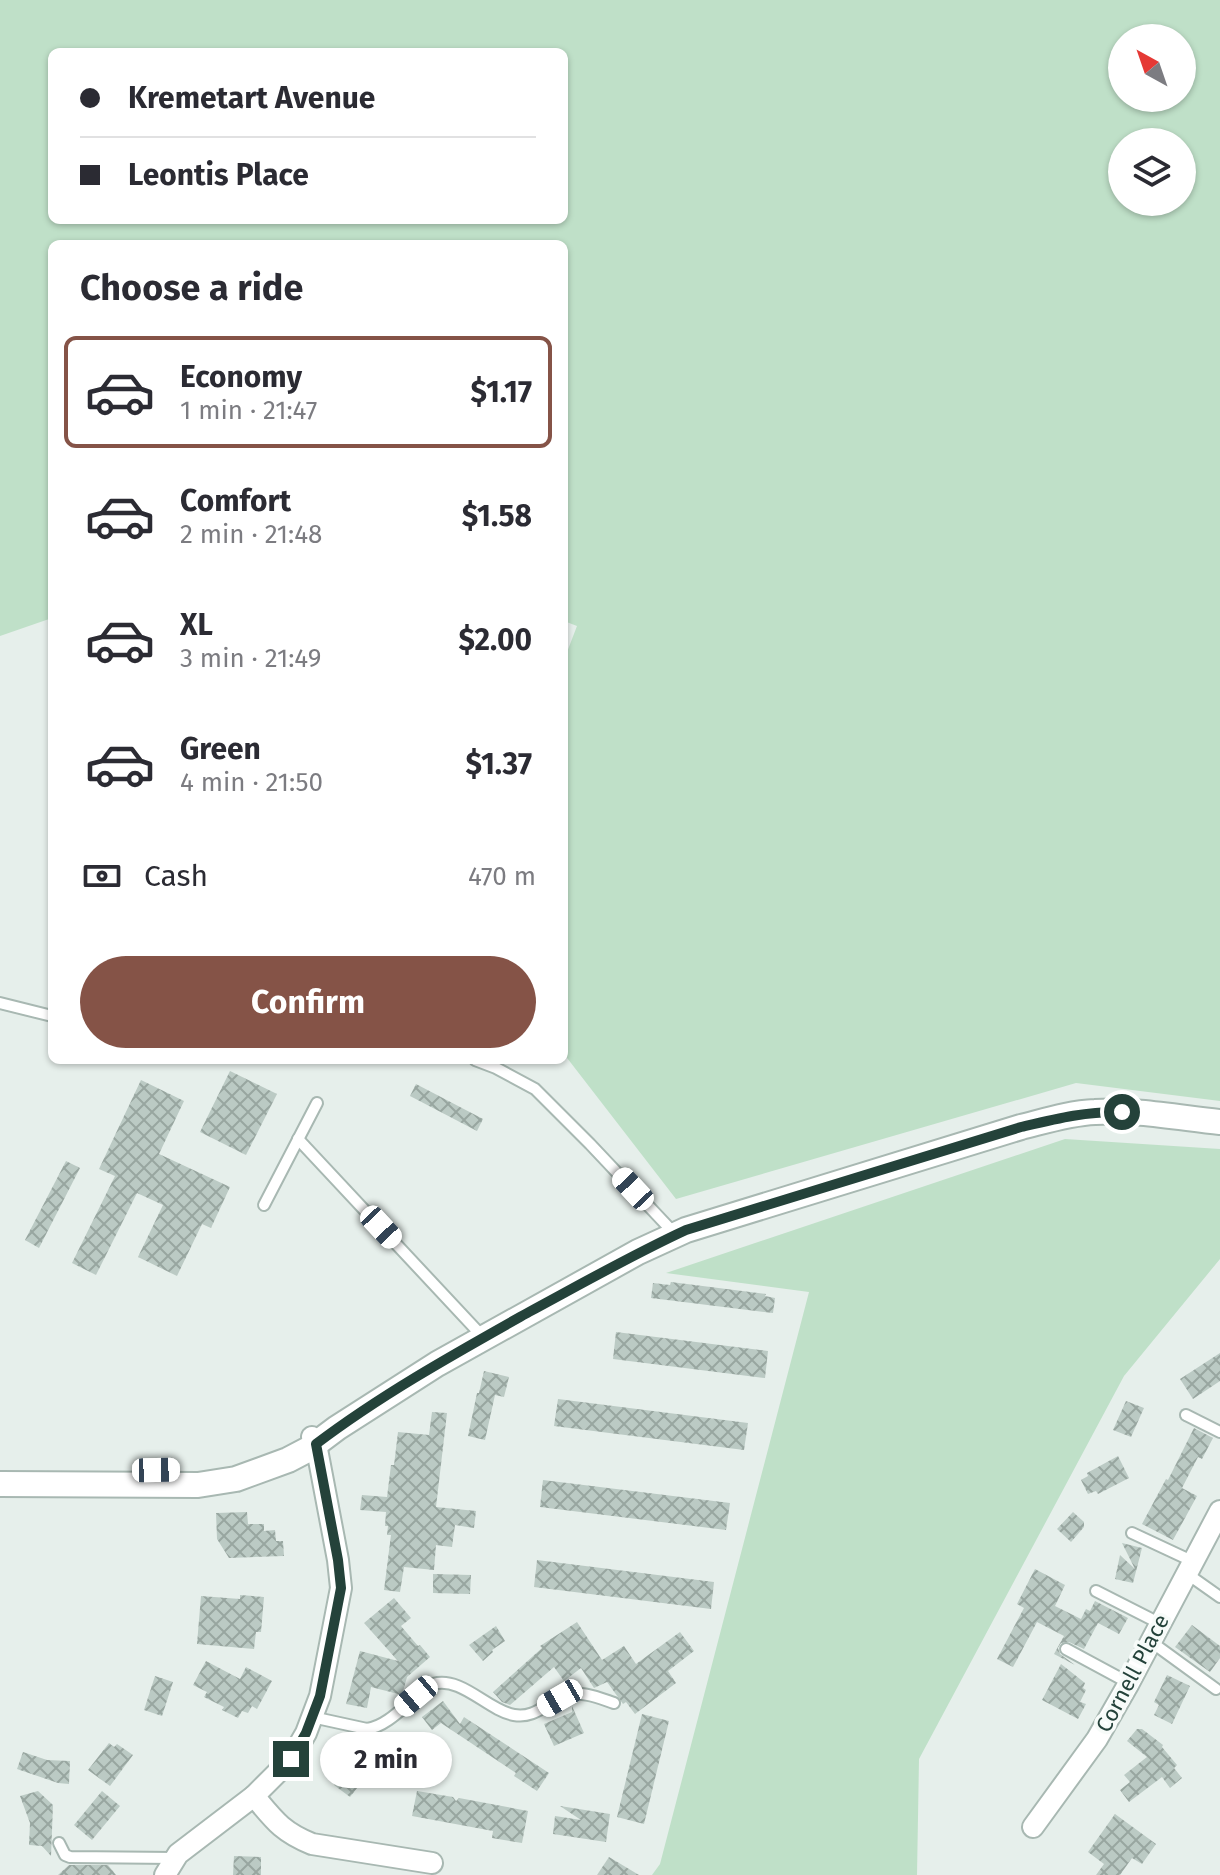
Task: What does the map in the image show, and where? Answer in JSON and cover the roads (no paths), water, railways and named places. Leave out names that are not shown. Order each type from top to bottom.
[{"type":"street","points":[[0,1468],[134,1471],[219,1468],[253,1461],[314,1440],[483,1337],[638,1252],[725,1217],[1060,1117],[1122,1112],[1220,1122]]},
{"type":"street","points":[[0,1484],[170,1486],[218,1483],[270,1469],[299,1455],[314,1440]]},
{"type":"street","points":[[170,1866],[254,1796],[291,1759],[306,1733],[320,1696],[341,1588],[314,1440]]},
{"type":"street","name":"Cornell Place","points":[[1033,1827],[1097,1739],[1220,1511]]},
{"type":"street","points":[[254,1796],[273,1819],[294,1837],[312,1844],[389,1866],[432,1863]]},
{"type":"lane","points":[[0,1003],[48,1015]]},
{"type":"lane","points":[[486,1064],[535,1089],[675,1235]]},
{"type":"lane","points":[[264,1205],[317,1103]]},
{"type":"lane","points":[[298,1139],[483,1337]]},
{"type":"lane","points":[[1186,1415],[1220,1432]]},
{"type":"lane","points":[[1132,1533],[1189,1567],[1220,1597]]},
{"type":"lane","points":[[1096,1591],[1155,1632],[1216,1689]]},
{"type":"lane","points":[[1066,1649],[1129,1683]]},
{"type":"lane","points":[[312,1717],[367,1729],[376,1727],[436,1683],[463,1689],[490,1705],[516,1715],[531,1714],[572,1694],[593,1696],[614,1703]]},
{"type":"lane","points":[[59,1843],[65,1855],[70,1857],[170,1866]]}]
